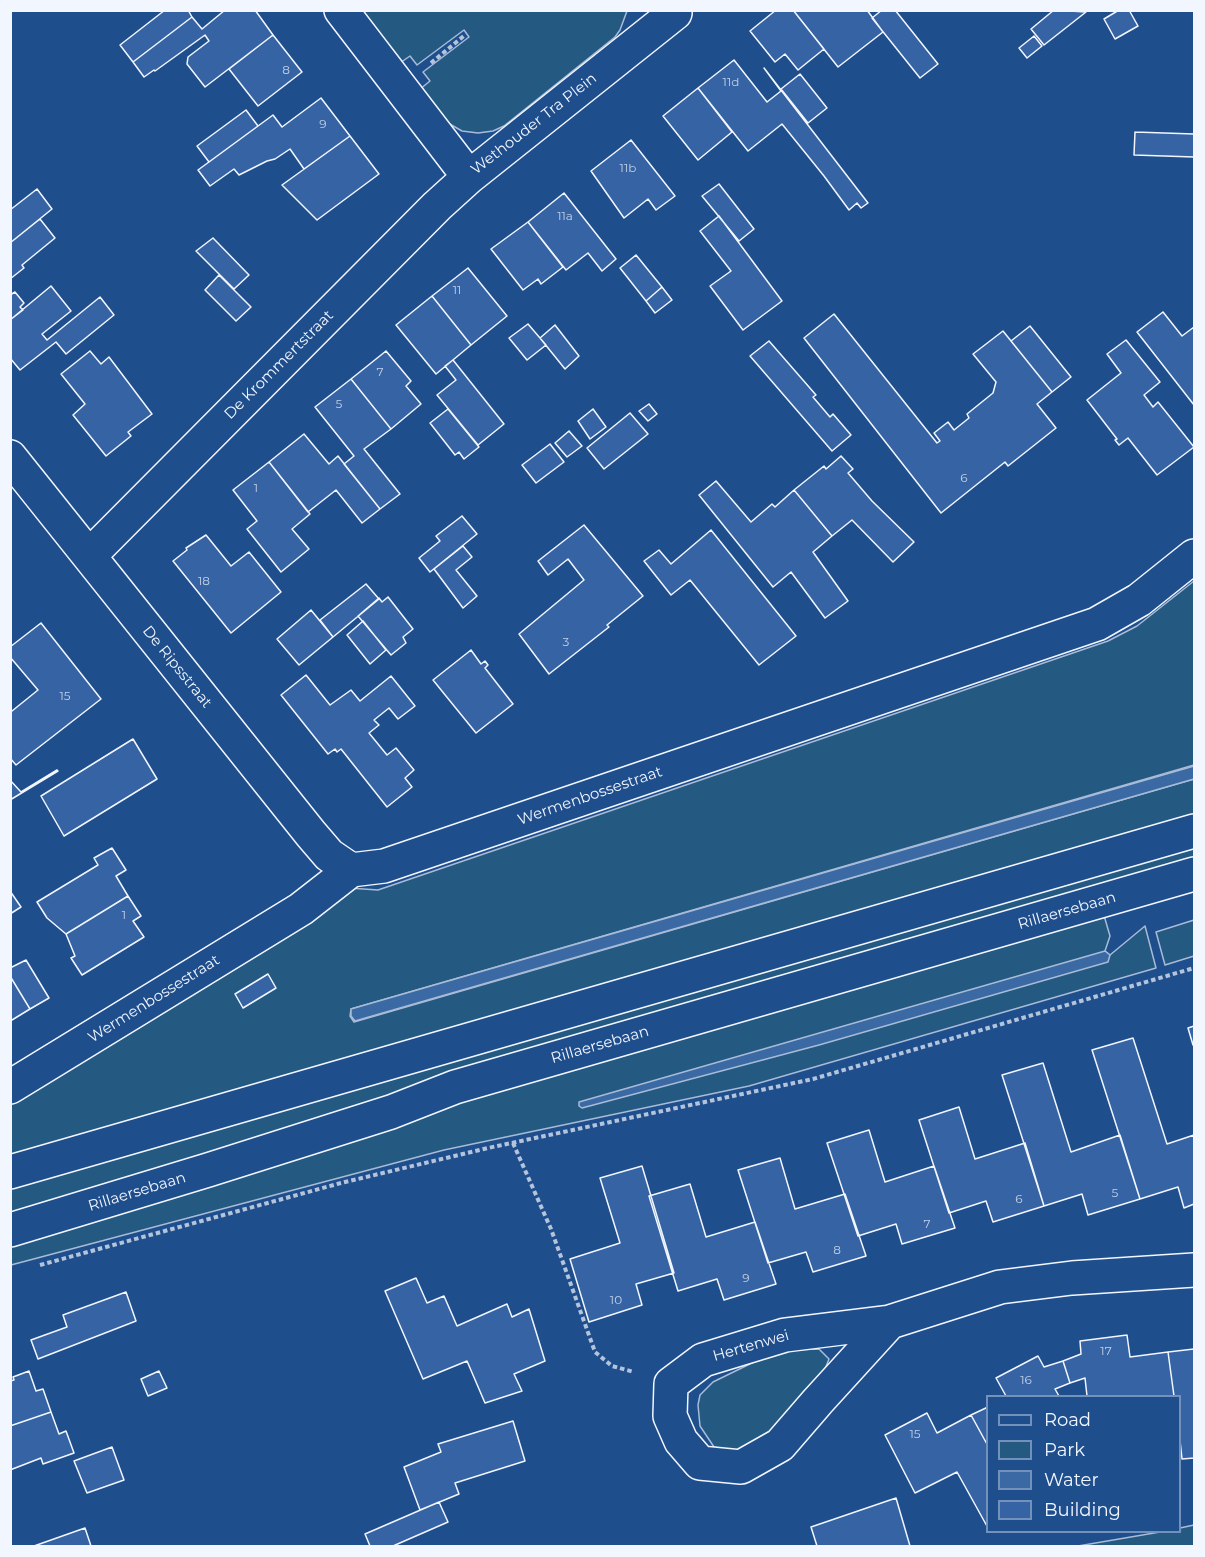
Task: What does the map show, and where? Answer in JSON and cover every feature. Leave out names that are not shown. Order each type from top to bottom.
[{"type":"street","name":"Wethouder Tra Plein","points":[[341,10],[469,177],[675,11]]},
{"type":"street","name":"De Krommertstraat","points":[[90,555],[437,206],[469,177]]},
{"type":"street","name":"De Ripsstraat","points":[[10,457],[311,834],[329,855],[351,870]]},
{"type":"street","name":"Wermenbossestraat","points":[[10,1087],[301,909],[351,870],[384,866],[1097,624],[1139,600],[1194,556]]},
{"type":"street","points":[[10,1172],[1194,831]]},
{"type":"street","name":"Rillaersebaan","points":[[10,1230],[391,1112],[455,1087],[1194,874]]},
{"type":"street","name":"Hertenwei","points":[[671,1384],[703,1360],[785,1335],[890,1322],[1000,1287],[1072,1278],[1194,1270]]},
{"type":"street","points":[[671,1384],[670,1416],[681,1441],[700,1463],[741,1467],[780,1445],[890,1322]]},
{"type":"path","points":[[33,1267],[341,1183],[513,1143],[813,1079],[1194,968]]},
{"type":"path","points":[[513,1143],[551,1229],[596,1352],[612,1366],[671,1384]]},
{"type":"green space","points":[[360,11],[627,11],[615,37],[504,126],[493,131],[478,133],[462,131],[448,123],[419,90],[430,81],[423,72],[469,37],[464,30],[417,65],[410,56],[400,63]]},
{"type":"green space","points":[[1194,581],[1194,765],[351,1009],[350,1016],[354,1022],[1194,779],[1194,819],[11,1162],[11,1102],[349,888],[378,890],[1108,641],[1137,626]]},
{"type":"green space","points":[[1194,842],[1194,862],[11,1215],[11,1186]]},
{"type":"green space","points":[[1103,912],[1110,936],[1105,951],[1110,955],[1145,926],[1156,968],[749,1086],[444,1150],[11,1265],[11,1243],[403,1118]]},
{"type":"green space","points":[[1194,920],[1194,956],[1165,965],[1156,932]]},
{"type":"green space","points":[[819,1349],[829,1359],[821,1379],[754,1448],[734,1452],[714,1447],[700,1426],[698,1405],[700,1395],[713,1382],[758,1360],[791,1350]]},
{"type":"green space","points":[[1194,1525],[1194,1546],[1078,1546],[1154,1533],[1181,1533],[1181,1528]]},
{"type":"water","points":[[1194,766],[1194,779],[355,1021],[351,1016],[351,1009]]},
{"type":"water","points":[[1105,951],[1110,955],[1108,962],[819,1045],[582,1108],[579,1106],[579,1102]]},
{"type":"building","points":[[165,10],[188,10],[192,17],[133,62],[120,45]]},
{"type":"building","points":[[225,10],[255,10],[273,35],[205,87],[187,64],[188,57],[209,41],[205,35],[144,77],[133,62],[192,17],[202,29]]},
{"type":"building","points":[[776,10],[793,10],[824,49],[798,70],[785,54],[775,62],[750,31]]},
{"type":"building","points":[[793,10],[867,10],[883,32],[838,67]]},
{"type":"building","points":[[882,10],[895,10],[938,64],[920,78],[872,18]]},
{"type":"building","points":[[1054,10],[1086,12],[1044,45],[1031,29]]},
{"type":"building","points":[[1119,10],[1129,10],[1138,26],[1115,39],[1104,19]]},
{"type":"building","points":[[273,35],[302,72],[258,106],[229,69]]},
{"type":"building","points":[[1034,36],[1042,46],[1027,58],[1019,48]]},
{"type":"building","points":[[734,60],[767,102],[781,91],[764,68],[868,203],[861,208],[857,203],[849,210],[782,124],[748,151],[698,88]]},
{"type":"building","points":[[800,74],[827,108],[808,123],[781,89]]},
{"type":"building","points":[[698,88],[732,132],[698,160],[663,116]]},
{"type":"building","points":[[321,98],[350,136],[304,169],[290,149],[275,159],[239,175],[234,169],[210,186],[198,170],[273,115],[282,127]]},
{"type":"building","points":[[246,110],[258,126],[209,162],[197,146]]},
{"type":"building","points":[[1135,132],[1194,134],[1194,157],[1134,155]]},
{"type":"building","points":[[350,136],[379,174],[317,220],[282,185]]},
{"type":"building","points":[[631,140],[675,196],[656,210],[648,199],[624,218],[591,171]]},
{"type":"building","points":[[719,184],[754,229],[739,241],[702,196]]},
{"type":"building","points":[[37,189],[52,209],[10,243],[10,210]]},
{"type":"building","points":[[564,193],[616,259],[602,271],[588,253],[566,270],[528,222]]},
{"type":"building","points":[[719,216],[782,301],[743,330],[710,286],[731,271],[700,231]]},
{"type":"building","points":[[40,219],[55,238],[22,265],[24,268],[10,279],[10,243]]},
{"type":"building","points":[[528,222],[563,267],[541,284],[538,279],[523,290],[491,249]]},
{"type":"building","points":[[213,238],[249,275],[234,289],[196,251]]},
{"type":"building","points":[[636,255],[662,287],[646,301],[620,268]]},
{"type":"building","points":[[468,268],[507,316],[471,345],[432,296]]},
{"type":"building","points":[[219,275],[251,307],[236,321],[205,290]]},
{"type":"building","points":[[51,286],[71,311],[42,334],[47,340],[100,297],[114,315],[66,354],[56,342],[20,370],[10,358],[10,320]]},
{"type":"building","points":[[662,287],[672,300],[655,313],[646,301]]},
{"type":"building","points":[[15,292],[24,303],[20,307],[23,310],[10,320],[10,295]]},
{"type":"building","points":[[432,296],[471,345],[436,374],[396,325]]},
{"type":"building","points":[[1163,312],[1182,336],[1194,327],[1194,405],[1137,332]]},
{"type":"building","points":[[834,314],[937,443],[940,441],[934,433],[948,422],[954,430],[969,418],[967,414],[993,393],[996,382],[973,354],[1003,331],[1052,392],[1037,404],[1056,428],[1008,466],[1005,462],[941,513],[804,338]]},
{"type":"building","points":[[528,324],[546,345],[527,360],[509,338]]},
{"type":"building","points":[[555,325],[579,356],[565,369],[540,338]]},
{"type":"building","points":[[1030,326],[1071,377],[1052,392],[1011,341]]},
{"type":"building","points":[[1126,340],[1160,382],[1144,395],[1153,407],[1158,402],[1194,447],[1157,475],[1128,438],[1119,445],[1115,440],[1117,439],[1087,400],[1121,373],[1107,354]]},
{"type":"building","points":[[769,341],[816,395],[813,397],[830,417],[833,414],[851,435],[832,451],[750,356]]},
{"type":"building","points":[[90,351],[101,364],[109,357],[152,414],[128,432],[131,436],[106,456],[73,415],[85,404],[61,374]]},
{"type":"building","points":[[386,351],[411,381],[406,386],[421,404],[391,429],[351,379]]},
{"type":"building","points":[[453,360],[504,424],[478,445],[437,395],[456,380],[445,366]]},
{"type":"building","points":[[351,379],[391,429],[364,449],[400,494],[380,509],[344,464],[354,456],[315,407]]},
{"type":"building","points":[[649,404],[657,414],[648,421],[639,411]]},
{"type":"building","points":[[448,409],[479,447],[464,459],[459,452],[455,455],[430,423]]},
{"type":"building","points":[[593,409],[606,427],[590,439],[578,421]]},
{"type":"building","points":[[630,413],[648,434],[604,469],[587,448]]},
{"type":"building","points":[[569,431],[582,446],[567,457],[555,443]]},
{"type":"building","points":[[304,434],[329,464],[338,456],[380,509],[362,523],[336,490],[308,512],[269,462]]},
{"type":"building","points":[[550,444],[564,462],[536,483],[522,465]]},
{"type":"building","points":[[841,456],[853,469],[848,473],[872,501],[914,542],[893,562],[852,520],[832,536],[794,490],[824,466],[826,469]]},
{"type":"building","points":[[269,462],[310,514],[292,529],[309,549],[281,572],[247,529],[257,521],[233,490]]},
{"type":"building","points":[[716,481],[751,522],[772,504],[775,507],[794,490],[832,536],[813,552],[848,601],[825,618],[791,572],[773,587],[699,495]]},
{"type":"building","points":[[462,516],[477,534],[430,572],[419,558],[440,541],[436,536]]},
{"type":"building","points":[[584,525],[643,596],[607,625],[609,627],[549,674],[519,634],[584,580],[568,559],[548,575],[538,561]]},
{"type":"building","points":[[711,530],[796,636],[759,665],[690,580],[671,595],[644,561],[659,550],[671,564]]},
{"type":"building","points":[[206,535],[231,566],[249,552],[281,592],[231,633],[173,561],[187,550],[186,548]]},
{"type":"building","points":[[463,546],[472,557],[456,570],[477,596],[463,608],[434,569]]},
{"type":"building","points":[[366,584],[379,599],[333,637],[320,620]]},
{"type":"building","points":[[388,597],[413,629],[403,637],[406,643],[391,655],[358,616],[379,598],[382,602]]},
{"type":"building","points":[[311,610],[333,637],[299,665],[277,639]]},
{"type":"building","points":[[363,621],[386,650],[370,664],[347,635]]},
{"type":"building","points":[[41,623],[101,699],[16,765],[10,758],[10,709],[12,711],[38,690],[10,657],[10,647]]},
{"type":"building","points":[[471,650],[481,664],[485,661],[488,665],[485,668],[513,704],[476,733],[433,680]]},
{"type":"building","points":[[306,675],[330,705],[351,690],[360,701],[391,676],[415,706],[398,719],[389,708],[374,720],[379,725],[369,733],[387,755],[396,748],[414,770],[405,778],[412,787],[387,807],[341,749],[337,752],[335,749],[328,754],[281,695]]},
{"type":"building","points":[[133,739],[157,779],[64,836],[41,796]]},
{"type":"building","points":[[57,770],[10,800],[10,780],[21,792]]},
{"type":"building","points":[[112,848],[126,870],[116,876],[128,896],[66,934],[47,918],[37,902],[98,865],[94,858]]},
{"type":"building","points":[[10,891],[21,907],[10,914]]},
{"type":"building","points":[[128,896],[141,916],[133,921],[144,937],[82,975],[71,958],[75,956],[66,934]]},
{"type":"building","points":[[26,960],[49,998],[30,1009],[10,976],[10,968]]},
{"type":"building","points":[[268,974],[276,988],[243,1008],[235,994]]},
{"type":"building","points":[[10,976],[30,1009],[12,1020],[10,1018]]},
{"type":"building","points":[[1194,1026],[1194,1044],[1193,1045],[1188,1028]]},
{"type":"building","points":[[1133,1038],[1167,1144],[1194,1135],[1194,1204],[1184,1208],[1178,1187],[1140,1199],[1092,1050]]},
{"type":"building","points":[[1043,1063],[1071,1152],[1120,1135],[1140,1199],[1088,1215],[1082,1194],[1044,1206],[1002,1075]]},
{"type":"building","points":[[959,1107],[975,1159],[1025,1143],[1044,1206],[993,1222],[986,1201],[949,1213],[919,1120]]},
{"type":"building","points":[[869,1130],[885,1182],[934,1166],[955,1228],[902,1244],[896,1224],[858,1236],[827,1143]]},
{"type":"building","points":[[780,1158],[795,1209],[845,1194],[866,1256],[813,1272],[806,1252],[768,1263],[738,1170]]},
{"type":"building","points":[[642,1166],[674,1273],[636,1284],[642,1305],[589,1322],[570,1259],[620,1243],[600,1178]]},
{"type":"building","points":[[690,1184],[706,1237],[755,1222],[776,1284],[724,1300],[717,1279],[678,1291],[649,1196]]},
{"type":"building","points":[[416,1278],[427,1303],[444,1296],[457,1326],[507,1304],[512,1317],[529,1309],[545,1361],[514,1374],[522,1391],[485,1403],[467,1361],[423,1379],[385,1291]]},
{"type":"building","points":[[126,1292],[136,1321],[38,1359],[31,1340],[67,1327],[63,1315]]},
{"type":"building","points":[[1127,1335],[1130,1357],[1168,1352],[1174,1395],[1087,1395],[1085,1378],[1070,1383],[1063,1361],[1081,1354],[1080,1341]]},
{"type":"building","points":[[1194,1349],[1194,1458],[1182,1459],[1181,1395],[1174,1395],[1168,1352]]},
{"type":"building","points":[[1038,1356],[1044,1367],[1063,1361],[1070,1383],[1055,1389],[1058,1395],[1005,1395],[996,1378]]},
{"type":"building","points":[[29,1371],[36,1391],[43,1389],[51,1412],[10,1426],[10,1381],[14,1380],[13,1377]]},
{"type":"building","points":[[159,1371],[167,1388],[148,1396],[141,1379]]},
{"type":"building","points":[[986,1408],[986,1442],[971,1415]]},
{"type":"building","points":[[51,1412],[59,1434],[66,1431],[74,1453],[43,1464],[41,1458],[10,1470],[10,1426]]},
{"type":"building","points":[[927,1413],[937,1433],[971,1415],[986,1442],[986,1524],[957,1472],[915,1493],[885,1435]]},
{"type":"building","points":[[513,1421],[525,1461],[455,1483],[459,1494],[420,1510],[404,1467],[441,1452],[438,1444]]},
{"type":"building","points":[[112,1447],[124,1480],[87,1493],[74,1461]]},
{"type":"building","points":[[896,1498],[910,1546],[817,1546],[811,1527]]},
{"type":"building","points":[[439,1502],[448,1522],[393,1546],[370,1546],[365,1534]]},
{"type":"building","points":[[85,1528],[91,1546],[34,1546]]}]
